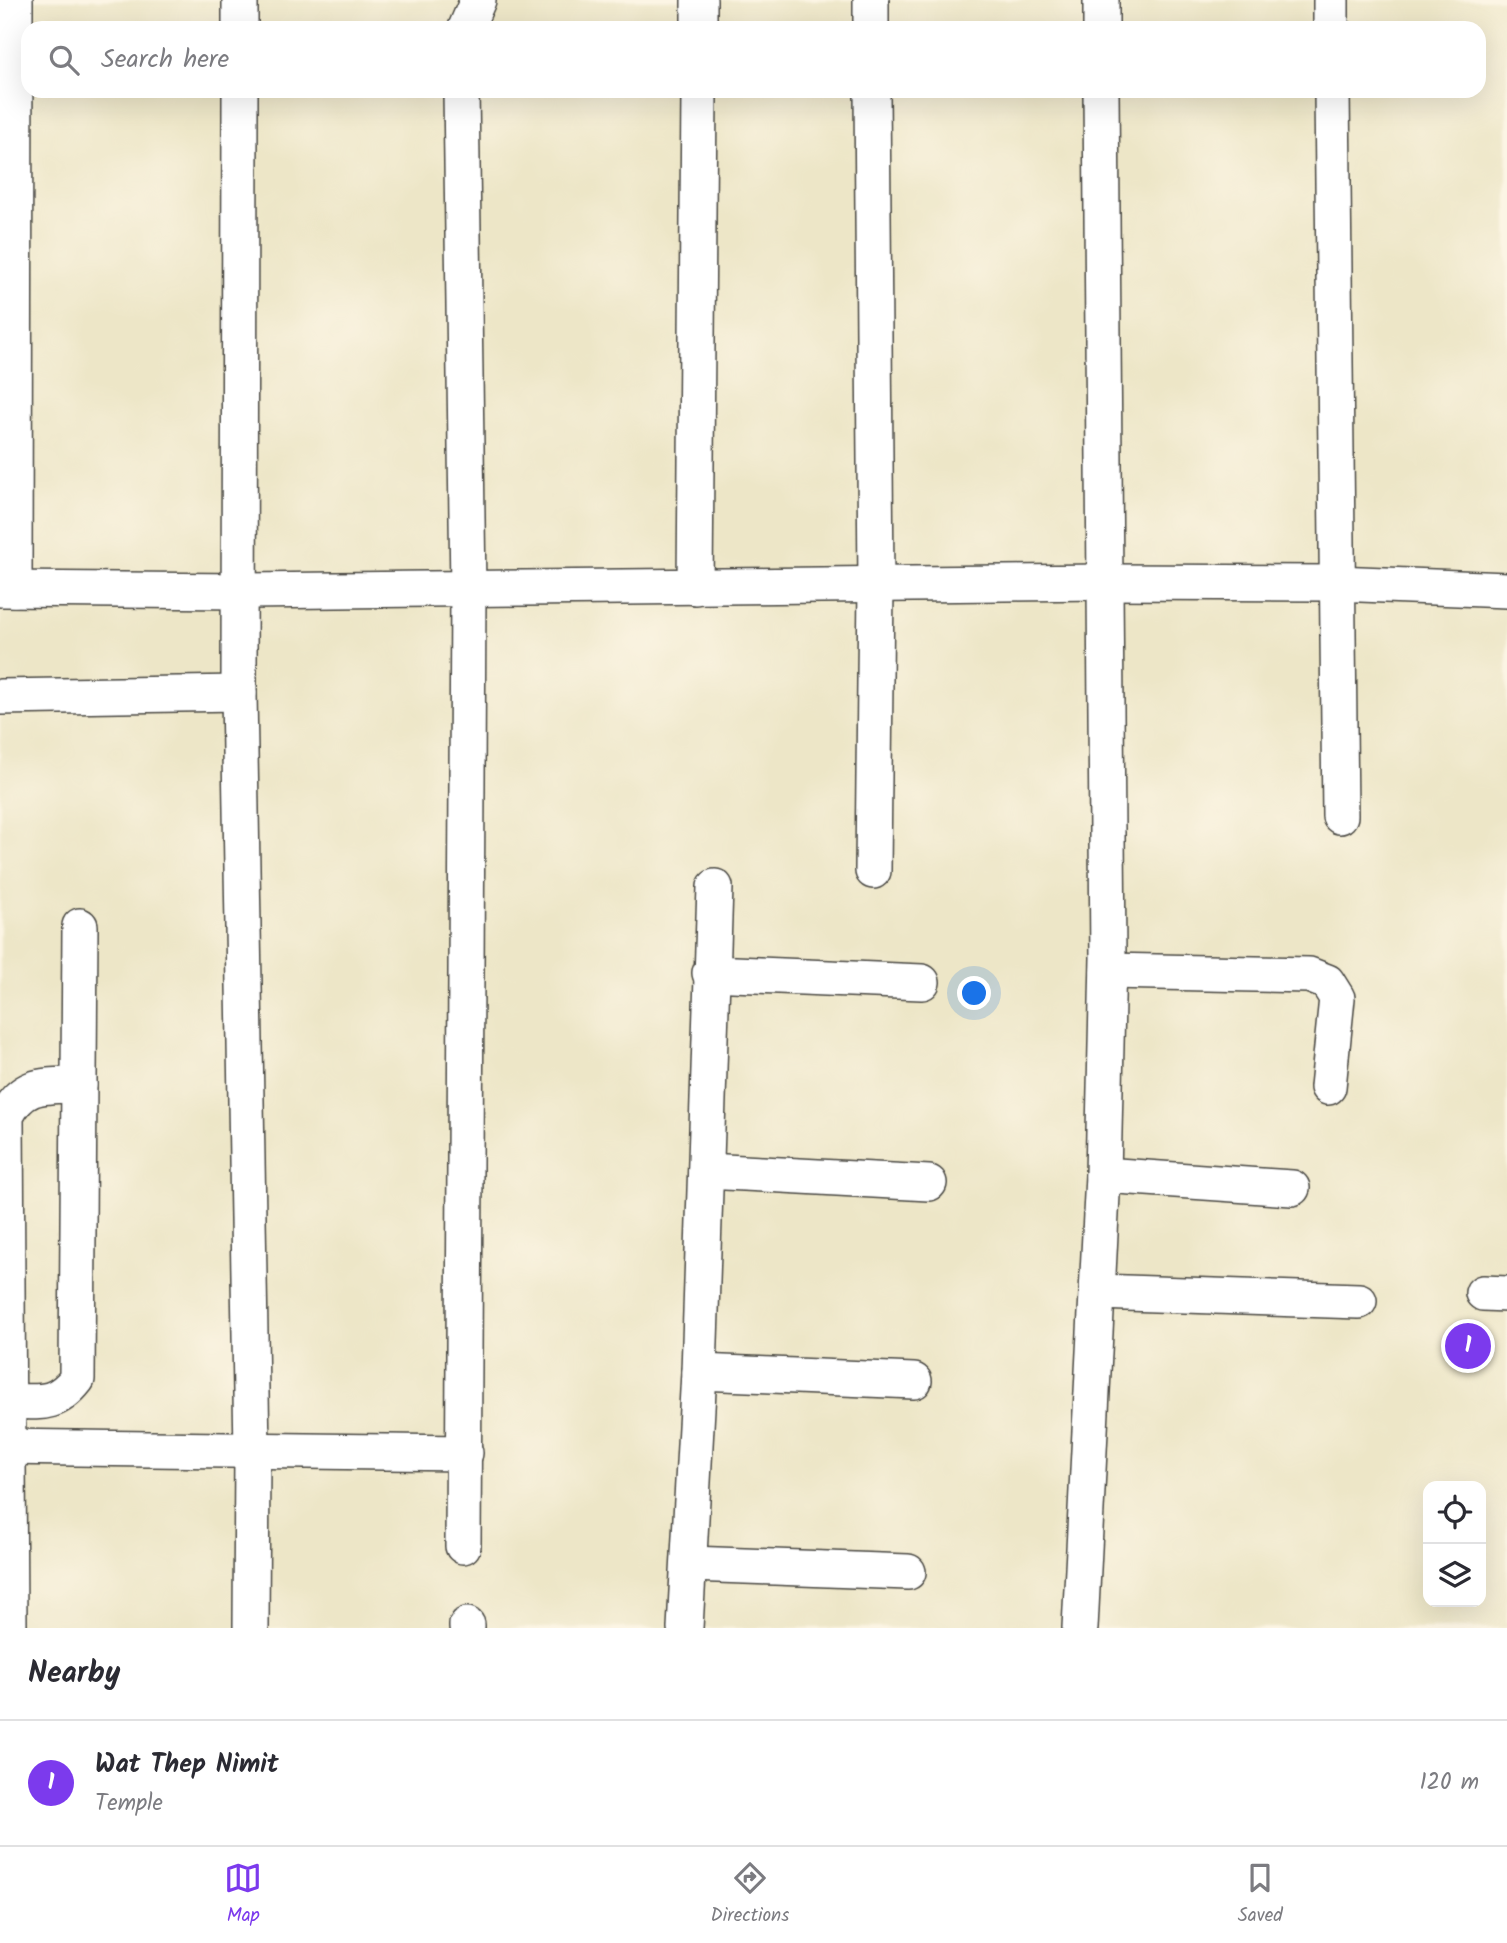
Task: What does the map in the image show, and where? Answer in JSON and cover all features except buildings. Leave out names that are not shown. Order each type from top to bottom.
[{"type":"street","points":[[15,0],[7,589],[241,591],[1105,582],[1336,583],[1507,590]]},
{"type":"street","points":[[240,0],[240,21]]},
{"type":"street","points":[[469,21],[478,0]]},
{"type":"street","points":[[699,0],[699,21]]},
{"type":"street","points":[[871,0],[871,21]]},
{"type":"street","points":[[1101,0],[1101,21]]},
{"type":"street","points":[[1331,0],[1331,21]]},
{"type":"street","points":[[240,98],[239,693],[252,1451],[251,1628]]},
{"type":"street","points":[[461,98],[468,589],[463,1546]]},
{"type":"street","points":[[695,587],[699,98]]},
{"type":"street","points":[[872,98],[876,584],[873,871]]},
{"type":"street","points":[[1080,1628],[1103,1175],[1108,971],[1101,98]]},
{"type":"street","points":[[1332,98],[1340,816]]},
{"type":"street","points":[[0,697],[239,693]]},
{"type":"street","points":[[685,1628],[699,1372],[710,973],[715,887]]},
{"type":"street","points":[[9,1401],[44,1403],[65,1395],[78,1379],[80,926]]},
{"type":"street","points":[[1108,971],[1309,975],[1327,982],[1337,998],[1328,1087]]},
{"type":"street","points":[[710,973],[922,982]]},
{"type":"street","points":[[9,1628],[5,1447],[9,1401],[6,1116],[15,1097],[32,1088],[79,1086]]},
{"type":"street","points":[[706,1171],[929,1182]]},
{"type":"street","points":[[1103,1175],[1292,1188]]},
{"type":"street","points":[[1097,1292],[1359,1301]]},
{"type":"street","points":[[699,1372],[914,1381]]},
{"type":"street","points":[[5,1447],[465,1453]]},
{"type":"street","points":[[690,1563],[908,1572]]},
{"type":"place","name":"Wat Thep Nimit","points":[[1468,1346]]}]
